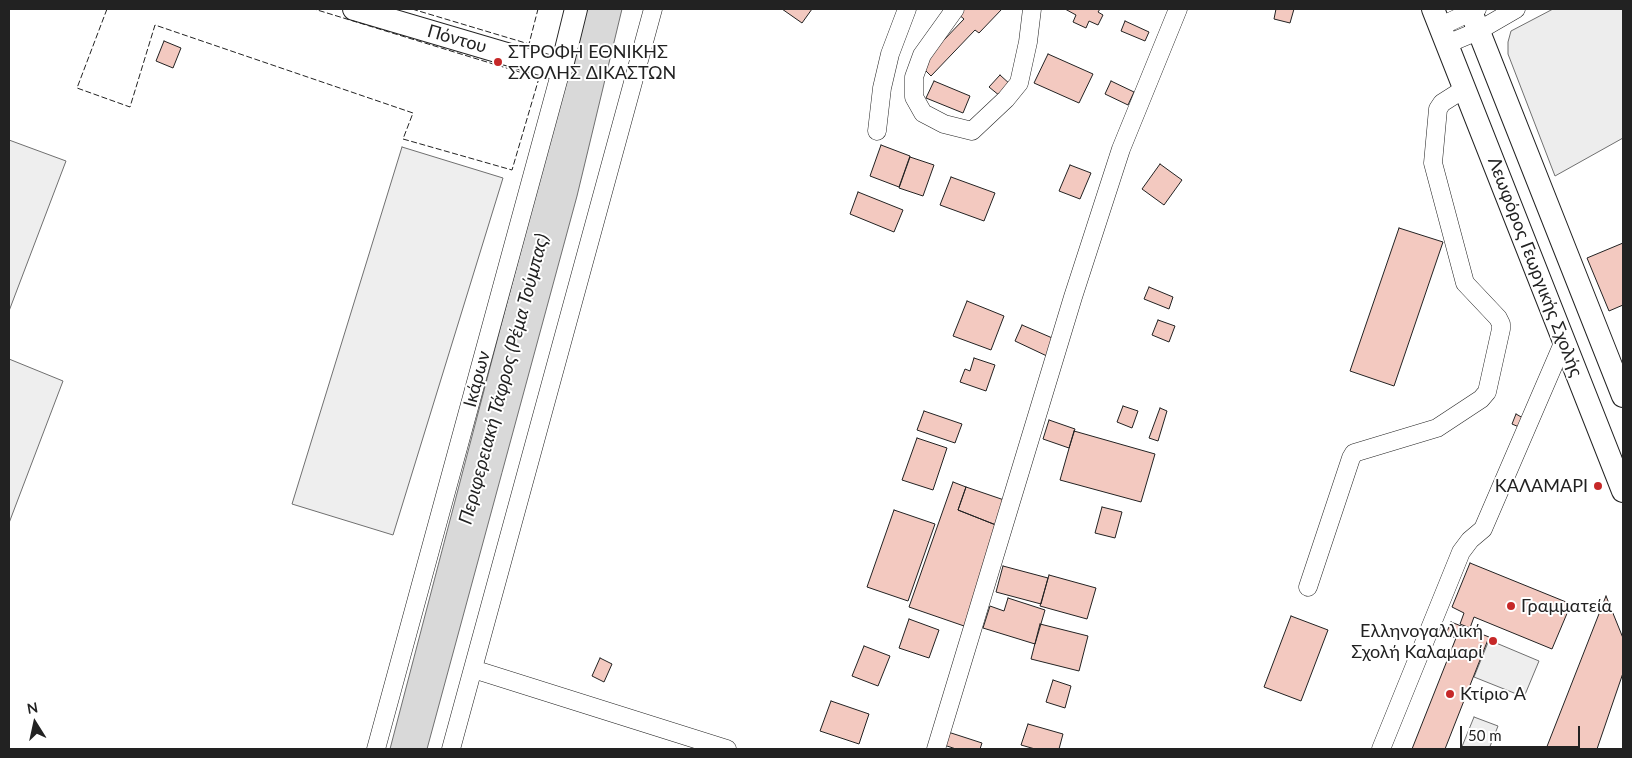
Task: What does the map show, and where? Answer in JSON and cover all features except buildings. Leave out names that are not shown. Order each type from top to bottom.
[{"type":"main road","name":"Πόντου","points":[[354,9],[561,70]]},
{"type":"main road","name":"Ικάρων","points":[[561,70],[576,9]]},
{"type":"main road","name":"Λεωφόρος Γεωργικής Σχολής","points":[[1474,15],[1623,396]]},
{"type":"main road","name":"Λεωφόρος Γεωργικής Σχολής","points":[[1440,26],[1623,491]]},
{"type":"street","points":[[451,749],[653,9]]},
{"type":"street","points":[[877,131],[882,88],[890,54],[907,9]]},
{"type":"street","points":[[955,9],[922,56],[914,77],[914,96],[923,113],[944,124],[972,130],[1006,99],[1019,83],[1028,42],[1032,9]]},
{"type":"street","points":[[936,749],[1073,297],[1121,150],[1178,9]]},
{"type":"street","points":[[1440,26],[1474,15],[1516,9]]},
{"type":"street","name":"Ικάρων","points":[[376,749],[561,70]]},
{"type":"street","points":[[1308,587],[1354,453],[1439,427],[1482,399],[1487,392],[1501,324],[1498,318],[1465,282],[1433,163],[1438,109],[1442,103],[1464,89]]},
{"type":"street","points":[[1381,749],[1460,552],[1483,529],[1564,341]]},
{"type":"street","points":[[473,669],[727,749]]},
{"type":"shaded area","points":[[1553,9],[1623,9],[1623,138],[1555,176],[1508,54],[1508,42],[1511,31]]},
{"type":"shaded area","points":[[9,140],[66,161],[9,311]]},
{"type":"shaded area","points":[[402,147],[503,178],[393,535],[292,504]]},
{"type":"shaded area","points":[[9,359],[63,381],[9,523]]},
{"type":"shaded area","points":[[1489,640],[1539,661],[1524,697],[1474,677]]},
{"type":"shaded area","points":[[1474,717],[1498,726],[1489,749],[1461,749]]},
{"type":"water","name":"Περιφερειακή Τάφρος (Ρέμα Τούμπας)","points":[[584,9],[622,9],[577,196],[427,749],[390,749]]},
{"type":"fence","points":[[107,9],[77,88],[130,107],[155,25],[413,113],[403,139],[512,170],[539,78],[314,9]]},
{"type":"fence","points":[[412,9],[529,44],[538,9]]},
{"type":"place","name":"ΣΤΡΟΦΗ ΕΘΝΙΚΗΣ ΣΧΟΛΗΣ ΔΙΚΑΣΤΩΝ","points":[[498,62]]},
{"type":"place","name":"ΚΑΛΑΜΑΡΙ","points":[[1598,486]]},
{"type":"place","name":"Γραμματεία","points":[[1511,606]]},
{"type":"place","name":"Ελληνογαλλική Σχολή Καλαμαρί","points":[[1493,641]]},
{"type":"place","name":"Κτίριο Α","points":[[1450,694]]}]
